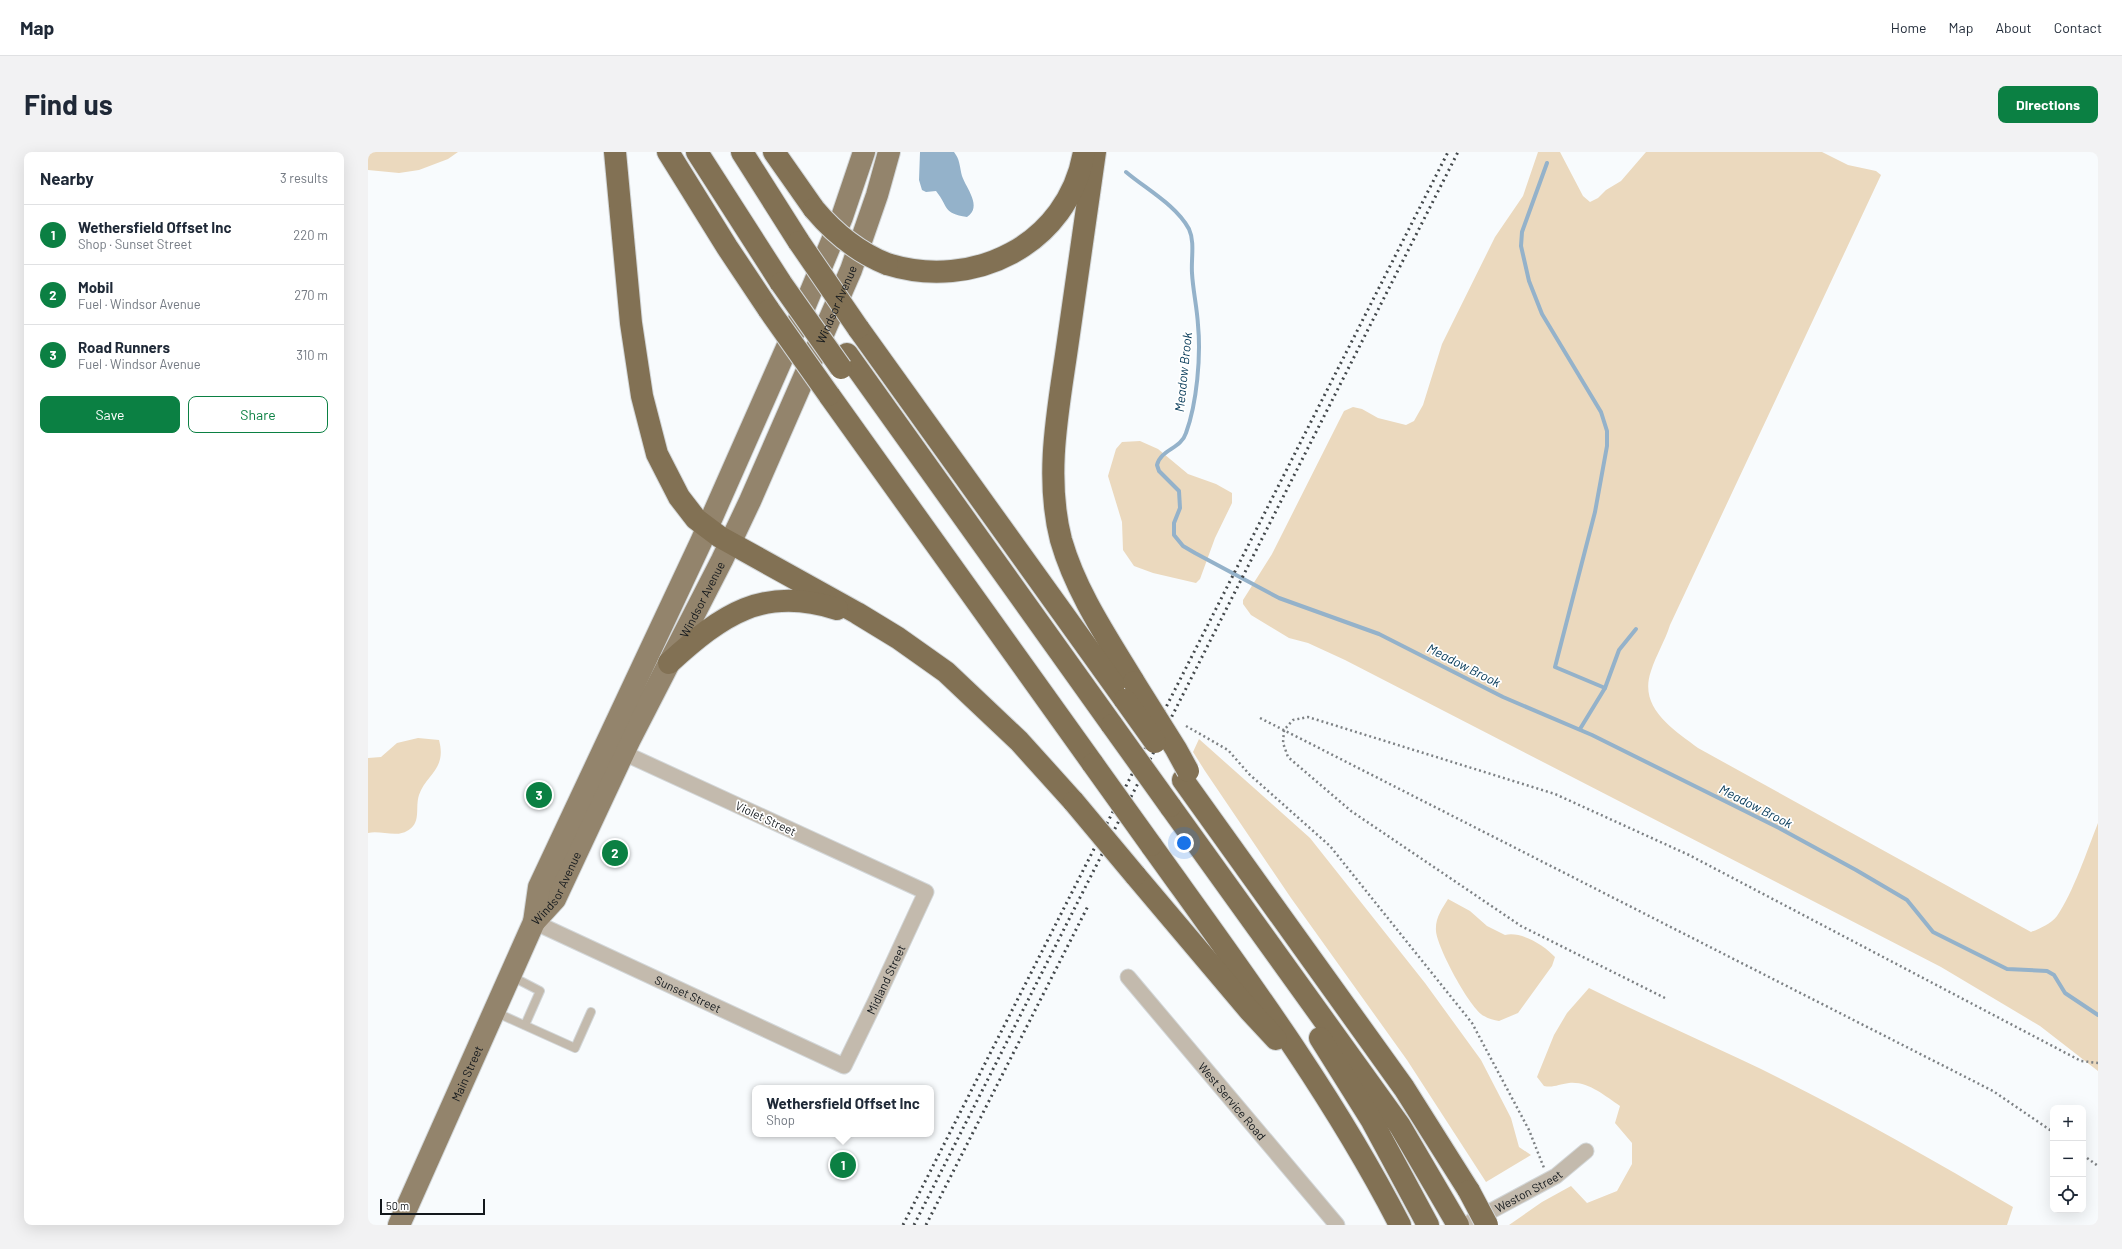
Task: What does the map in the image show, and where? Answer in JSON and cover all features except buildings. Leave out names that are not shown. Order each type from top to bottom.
[{"type":"highway","points":[[615,152],[632,331],[649,430],[656,454],[673,487],[690,512],[707,528],[730,542],[791,574],[878,625],[930,660],[968,692],[1019,741],[1074,802],[1261,1024],[1312,1072]]},
{"type":"highway","points":[[668,152],[727,247],[769,310],[1312,1072],[1359,1148],[1400,1225]]},
{"type":"highway","points":[[696,152],[1167,813],[1389,1110],[1447,1203],[1458,1225]]},
{"type":"highway","points":[[713,152],[784,276]]},
{"type":"highway","points":[[742,152],[799,242],[858,328],[1129,691],[1185,776],[1206,813],[1404,1088],[1469,1191],[1487,1225]]},
{"type":"highway","points":[[774,152],[814,209],[834,232],[847,243],[870,257],[887,264],[922,272],[954,272],[987,264],[1015,252],[1044,229],[1060,208],[1073,185],[1084,152]]},
{"type":"highway","points":[[1095,152],[1058,415],[1054,453],[1054,494],[1062,540],[1075,579],[1129,691]]},
{"type":"highway","points":[[669,663],[724,619],[746,607],[768,602],[792,600],[813,602],[841,610],[878,625]]},
{"type":"highway","points":[[1167,813],[1341,1070],[1385,1144],[1426,1220]]},
{"type":"main road","name":"Windsor Avenue","points":[[534,922],[539,887],[596,789],[615,748],[648,654],[707,528],[824,263],[864,152]]},
{"type":"main road","name":"Windsor Avenue","points":[[615,748],[669,663],[730,542],[851,270],[875,202],[889,152]]},
{"type":"main road","points":[[648,654],[669,663]]},
{"type":"main road","name":"Main Street","points":[[399,1225],[534,922]]},
{"type":"street","name":"Violet Street","points":[[615,748],[926,892]]},
{"type":"street","name":"Midland Street","points":[[844,1066],[926,892]]},
{"type":"street","name":"Sunset Street","points":[[534,922],[844,1066]]},
{"type":"street","name":"West Service Road","points":[[1128,977],[1337,1225]]},
{"type":"street","name":"Weston Street","points":[[1465,1225],[1549,1180],[1566,1169],[1586,1150]]},
{"type":"lane","points":[[510,976],[540,991],[525,1025]]},
{"type":"lane","points":[[494,1012],[575,1048],[591,1012]]},
{"type":"path","points":[[1665,998],[1521,926],[1351,811],[1288,757],[1283,744],[1284,730],[1293,720],[1308,717],[1555,794],[1689,855],[2081,1061],[2098,1063]]},
{"type":"path","points":[[1260,718],[1993,1091],[2050,1130]]},
{"type":"path","points":[[1186,726],[1228,750],[1249,774],[1330,846],[1463,1011],[1472,1023],[1529,1130],[1549,1180]]},
{"type":"path","points":[[2093,1063],[2098,1067]]},
{"type":"path","points":[[2086,1156],[2098,1166]]},
{"type":"shaded area","points":[[368,152],[458,152],[448,159],[419,170],[399,173],[368,170]]},
{"type":"shaded area","points":[[1538,152],[1560,152],[1583,196],[1590,202],[1621,181],[1646,152],[1822,152],[1848,165],[1876,171],[1881,175],[1670,625],[1651,671],[1648,684],[1649,696],[1660,716],[1678,733],[1698,748],[2031,932],[2052,921],[2063,907],[2069,896],[2098,823],[2098,1071],[2040,1026],[1941,967],[1345,660],[1308,643],[1289,638],[1251,615],[1243,604],[1243,600],[1272,554],[1344,411],[1353,407],[1362,409],[1378,418],[1406,425],[1414,421],[1423,405],[1442,344],[1495,237],[1523,196]]},
{"type":"shaded area","points":[[1140,441],[1158,449],[1188,474],[1216,484],[1232,493],[1232,503],[1215,538],[1200,579],[1196,583],[1153,573],[1134,566],[1123,550],[1122,522],[1108,476],[1116,449],[1122,442]]},
{"type":"shaded area","points":[[418,738],[439,740],[441,750],[438,765],[422,788],[419,795],[417,818],[413,826],[405,832],[395,834],[368,833],[368,758],[381,757],[397,743]]},
{"type":"shaded area","points":[[1199,739],[1310,838],[1425,983],[1481,1060],[1511,1118],[1519,1147],[1531,1155],[1486,1182],[1407,1060],[1291,898],[1205,771],[1193,752]]},
{"type":"shaded area","points":[[1448,899],[1470,911],[1487,926],[1505,935],[1518,935],[1532,940],[1545,948],[1555,957],[1552,966],[1518,1013],[1499,1021],[1484,1016],[1471,1002],[1455,977],[1442,950],[1436,931],[1441,910]]},
{"type":"shaded area","points":[[1589,988],[1777,1077],[1913,1149],[2013,1207],[2007,1225],[1509,1225],[1542,1202],[1571,1186],[1587,1203],[1617,1191],[1632,1164],[1632,1143],[1615,1123],[1620,1106],[1596,1090],[1583,1084],[1569,1083],[1544,1086],[1537,1077],[1554,1035],[1567,1013]]},
{"type":"water","points":[[920,152],[954,152],[958,160],[962,176],[974,203],[972,213],[967,217],[953,214],[947,208],[936,191],[926,192],[922,190],[919,180]]},
{"type":"waterway","points":[[1547,163],[1522,232],[1521,246],[1529,281],[1542,314],[1601,412],[1607,431],[1607,446],[1595,512],[1555,667],[1605,688],[1580,729]]},
{"type":"waterway","name":"Meadow Brook","points":[[1126,172],[1176,212],[1189,229],[1192,239],[1192,273],[1199,337],[1197,379],[1193,408],[1190,421],[1183,438],[1159,460],[1157,465],[1159,471],[1179,491],[1180,508],[1174,523],[1174,535],[1183,546],[1279,598],[1379,634],[1503,697],[1592,735],[1779,828],[1907,900],[1933,932],[2007,969],[2047,971],[2054,975],[2065,993],[2098,1015]]},
{"type":"waterway","points":[[1605,688],[1619,650],[1636,629]]},
{"type":"railway","points":[[903,1225],[1448,152]]},
{"type":"railway","points":[[914,1225],[1458,152]]},
{"type":"railway","points":[[926,1225],[1088,906]]},
{"type":"place","name":"Road Runners","points":[[539,795]]},
{"type":"place","name":"Mobil","points":[[615,853]]},
{"type":"place","name":"Wethersfield Offset Inc","points":[[843,1165]]}]
